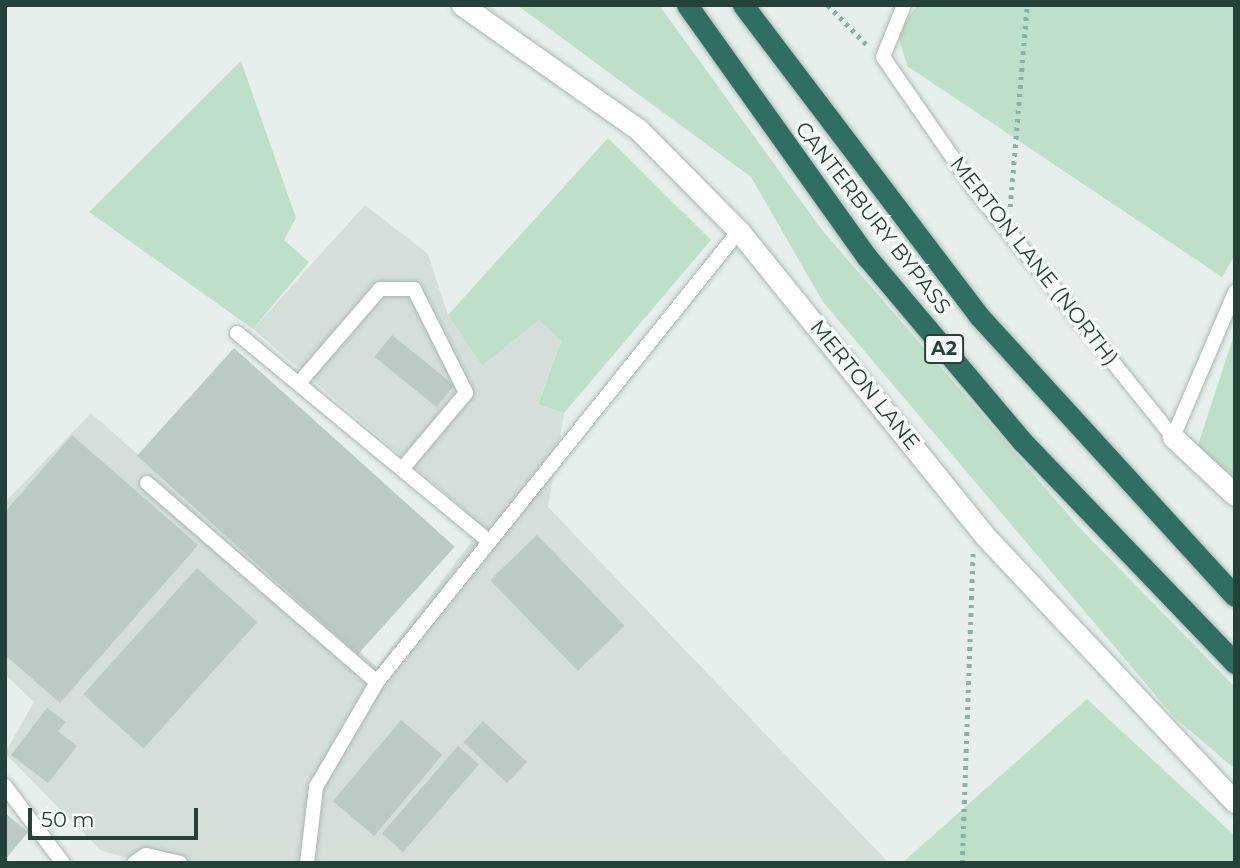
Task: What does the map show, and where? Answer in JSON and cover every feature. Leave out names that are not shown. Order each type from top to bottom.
[{"type":"highway","name":"CANTERBURY BYPASS","points":[[687,5],[867,257],[1022,441],[1235,663]]},
{"type":"highway","name":"CANTERBURY BYPASS","points":[[743,5],[979,316],[1235,596]]},
{"type":"street","name":"MERTON LANE","points":[[462,5],[638,129],[739,231],[985,536],[1235,802]]},
{"type":"street","name":"MERTON LANE (NORTH)","points":[[1172,437],[1235,495]]},
{"type":"lane","points":[[883,57],[904,5]]},
{"type":"lane","name":"MERTON LANE (NORTH)","points":[[883,57],[1008,232],[1172,437]]},
{"type":"lane","points":[[307,863],[316,787],[377,682],[487,540],[739,231]]},
{"type":"lane","points":[[299,383],[380,289],[414,289],[466,393],[403,468]]},
{"type":"lane","points":[[1172,437],[1235,292]]},
{"type":"lane","points":[[237,333],[487,540]]},
{"type":"lane","points":[[148,483],[377,682]]},
{"type":"lane","points":[[5,786],[62,863]]},
{"type":"lane","points":[[134,863],[146,855],[180,863]]},
{"type":"path","points":[[828,5],[883,57]]},
{"type":"path","points":[[1008,232],[1027,5]]},
{"type":"path","points":[[962,863],[971,556],[985,536]]},
{"type":"shaded area","points":[[365,205],[428,254],[448,315],[482,366],[539,320],[561,341],[538,403],[564,413],[548,507],[889,863],[144,863],[100,850],[5,753],[34,702],[5,674],[5,502],[91,413],[377,667],[483,526],[253,329]]},
{"type":"green space","points":[[517,5],[659,5],[822,230],[1078,526],[1235,687],[1235,769],[1174,717],[823,302],[751,177]]},
{"type":"green space","points":[[917,5],[1235,5],[1235,255],[1222,277],[907,66],[898,34]]},
{"type":"green space","points":[[241,61],[296,218],[284,240],[309,262],[253,329],[89,212]]},
{"type":"green space","points":[[608,138],[711,240],[564,413],[538,404],[561,341],[539,320],[482,366],[448,315]]},
{"type":"green space","points":[[1235,332],[1235,478],[1197,448]]},
{"type":"green space","points":[[1087,699],[1235,836],[1235,863],[902,863]]},
{"type":"building","points":[[392,335],[454,385],[437,407],[374,357]]},
{"type":"building","points":[[234,348],[455,547],[358,654],[137,456]]},
{"type":"building","points":[[72,435],[198,545],[60,703],[5,655],[5,512]]},
{"type":"building","points":[[537,535],[625,626],[578,671],[490,580]]},
{"type":"building","points":[[197,568],[257,622],[143,749],[83,694]]},
{"type":"building","points":[[47,708],[66,722],[58,731],[77,746],[48,783],[11,755]]},
{"type":"building","points":[[401,720],[442,755],[374,836],[333,801]]},
{"type":"building","points":[[483,721],[527,762],[507,783],[463,742]]},
{"type":"building","points":[[458,746],[479,764],[403,852],[382,834]]},
{"type":"building","points":[[5,813],[28,832],[5,860]]}]
